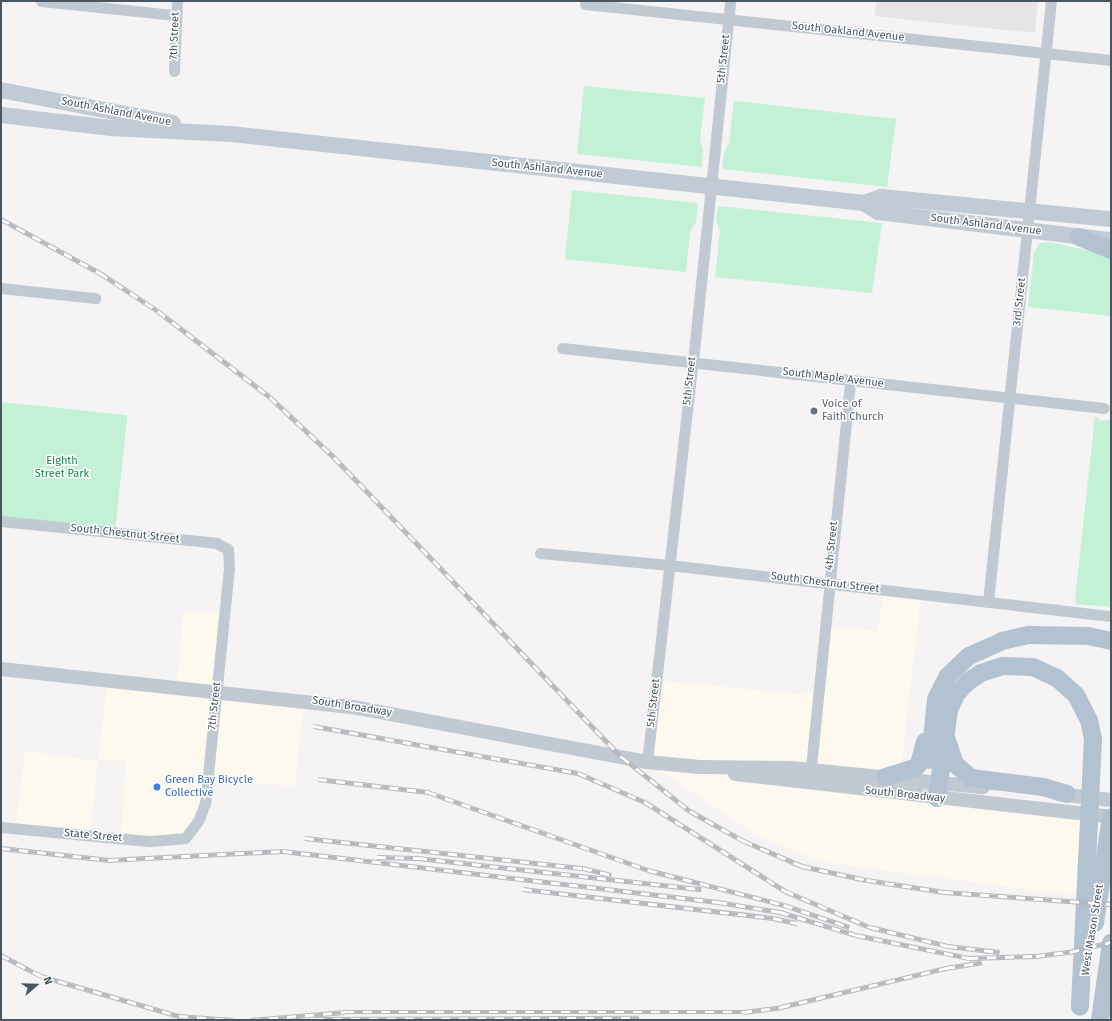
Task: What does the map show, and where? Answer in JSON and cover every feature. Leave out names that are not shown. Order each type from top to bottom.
[{"type":"main road","name":"South Ashland Avenue","points":[[1,90],[231,134]]},
{"type":"main road","name":"South Ashland Avenue","points":[[1,115],[111,128],[231,134],[864,203],[878,212],[1111,240]]},
{"type":"main road","name":"South Ashland Avenue","points":[[864,203],[880,197],[1111,219]]},
{"type":"main road","points":[[1079,237],[1111,250]]},
{"type":"main road","points":[[933,790],[940,712],[940,688],[953,670],[969,656],[990,645],[1017,637],[1041,635],[1088,636],[1111,641]]},
{"type":"main road","points":[[885,777],[910,771],[920,764],[925,748],[928,719],[940,712],[960,689],[981,673],[1003,666],[1042,670],[1063,683],[1076,695],[1089,720],[1093,739],[1079,1014]]},
{"type":"main road","points":[[940,712],[950,755],[957,767],[966,775],[980,780],[1043,787],[1067,794]]},
{"type":"main road","name":"West Mason Street","points":[[1079,1014],[1089,966],[1111,817]]},
{"type":"main road","name":"West Mason Street","points":[[1100,1020],[1111,943]]},
{"type":"street","points":[[41,1],[175,15]]},
{"type":"street","name":"7th Street","points":[[174,71],[175,15],[177,1]]},
{"type":"street","name":"5th Street","points":[[647,762],[693,361],[730,1]]},
{"type":"street","name":"3rd Street","points":[[988,602],[1051,1]]},
{"type":"street","name":"South Oakland Avenue","points":[[584,4],[1111,60]]},
{"type":"street","points":[[1,288],[95,298]]},
{"type":"street","name":"South Maple Avenue","points":[[562,348],[693,361],[1104,408]]},
{"type":"street","name":"4th Street","points":[[809,784],[828,584],[850,380]]},
{"type":"street","name":"South Chestnut Street","points":[[1,521],[216,543],[228,549],[229,568]]},
{"type":"street","name":"South Chestnut Street","points":[[540,553],[669,565],[1111,616]]},
{"type":"street","name":"7th Street","points":[[185,838],[198,821],[205,803],[229,568]]},
{"type":"street","name":"South Broadway","points":[[1,669],[352,707],[647,762],[700,767],[811,770],[885,777],[933,790],[1111,817]]},
{"type":"street","name":"South Broadway","points":[[700,767],[729,773],[809,784],[1067,794],[1111,800]]},
{"type":"street","name":"State Street","points":[[1,827],[148,841],[185,838]]},
{"type":"shaded area","points":[[877,1],[1038,1],[1035,33],[874,16]]},
{"type":"shaded area","points":[[885,590],[921,595],[901,768],[896,788],[1077,808],[1087,868],[1086,897],[821,862],[752,833],[647,762],[656,680],[817,696],[824,625],[877,631]]},
{"type":"shaded area","points":[[183,611],[225,612],[217,691],[304,700],[295,786],[208,781],[205,803],[185,838],[121,838],[126,761],[98,761],[108,680],[177,687]]},
{"type":"shaded area","points":[[25,751],[98,761],[90,835],[15,828]]},
{"type":"green space","points":[[584,86],[705,98],[700,139],[703,150],[702,167],[577,154]]},
{"type":"green space","points":[[734,101],[896,119],[887,187],[722,169],[724,153],[729,143]]},
{"type":"green space","points":[[572,190],[698,203],[696,222],[690,232],[686,272],[565,259]]},
{"type":"green space","points":[[718,206],[882,223],[872,293],[715,277],[720,231],[716,221]]},
{"type":"green space","points":[[1050,242],[1111,256],[1111,316],[1028,307],[1034,252],[1040,243]]},
{"type":"green space","name":"Eighth Street Park","points":[[1,402],[127,415],[115,534],[1,522]]},
{"type":"green space","points":[[1095,416],[1101,421],[1111,420],[1111,607],[1076,604],[1075,599]]},
{"type":"railway","points":[[1,219],[100,273],[158,311],[270,397],[334,457],[622,757],[690,811],[744,841],[802,866],[867,880],[944,892],[1111,904]]},
{"type":"railway","points":[[314,726],[578,773],[645,802],[785,891],[870,927],[948,946],[1000,952]]},
{"type":"railway","points":[[318,779],[428,792],[648,870],[784,905],[849,927]]},
{"type":"railway","points":[[305,838],[583,868],[611,875]]},
{"type":"railway","points":[[1,848],[109,860],[283,851],[718,902],[780,912],[856,935],[969,958],[1036,956],[1070,952],[1111,942]]},
{"type":"railway","points":[[377,857],[418,858],[701,889]]},
{"type":"railway","points":[[523,889],[773,918],[797,923]]},
{"type":"railway","points":[[1,955],[41,976],[179,1016],[233,1020]]},
{"type":"railway","points":[[251,1020],[345,1012],[743,1012],[781,1007],[946,968],[983,962]]},
{"type":"railway","points":[[315,1019],[639,1018]]},
{"type":"place","name":"Voice of Faith Church","points":[[814,411]]},
{"type":"place","name":"Green Bay Bicycle Collective","points":[[157,787]]}]
